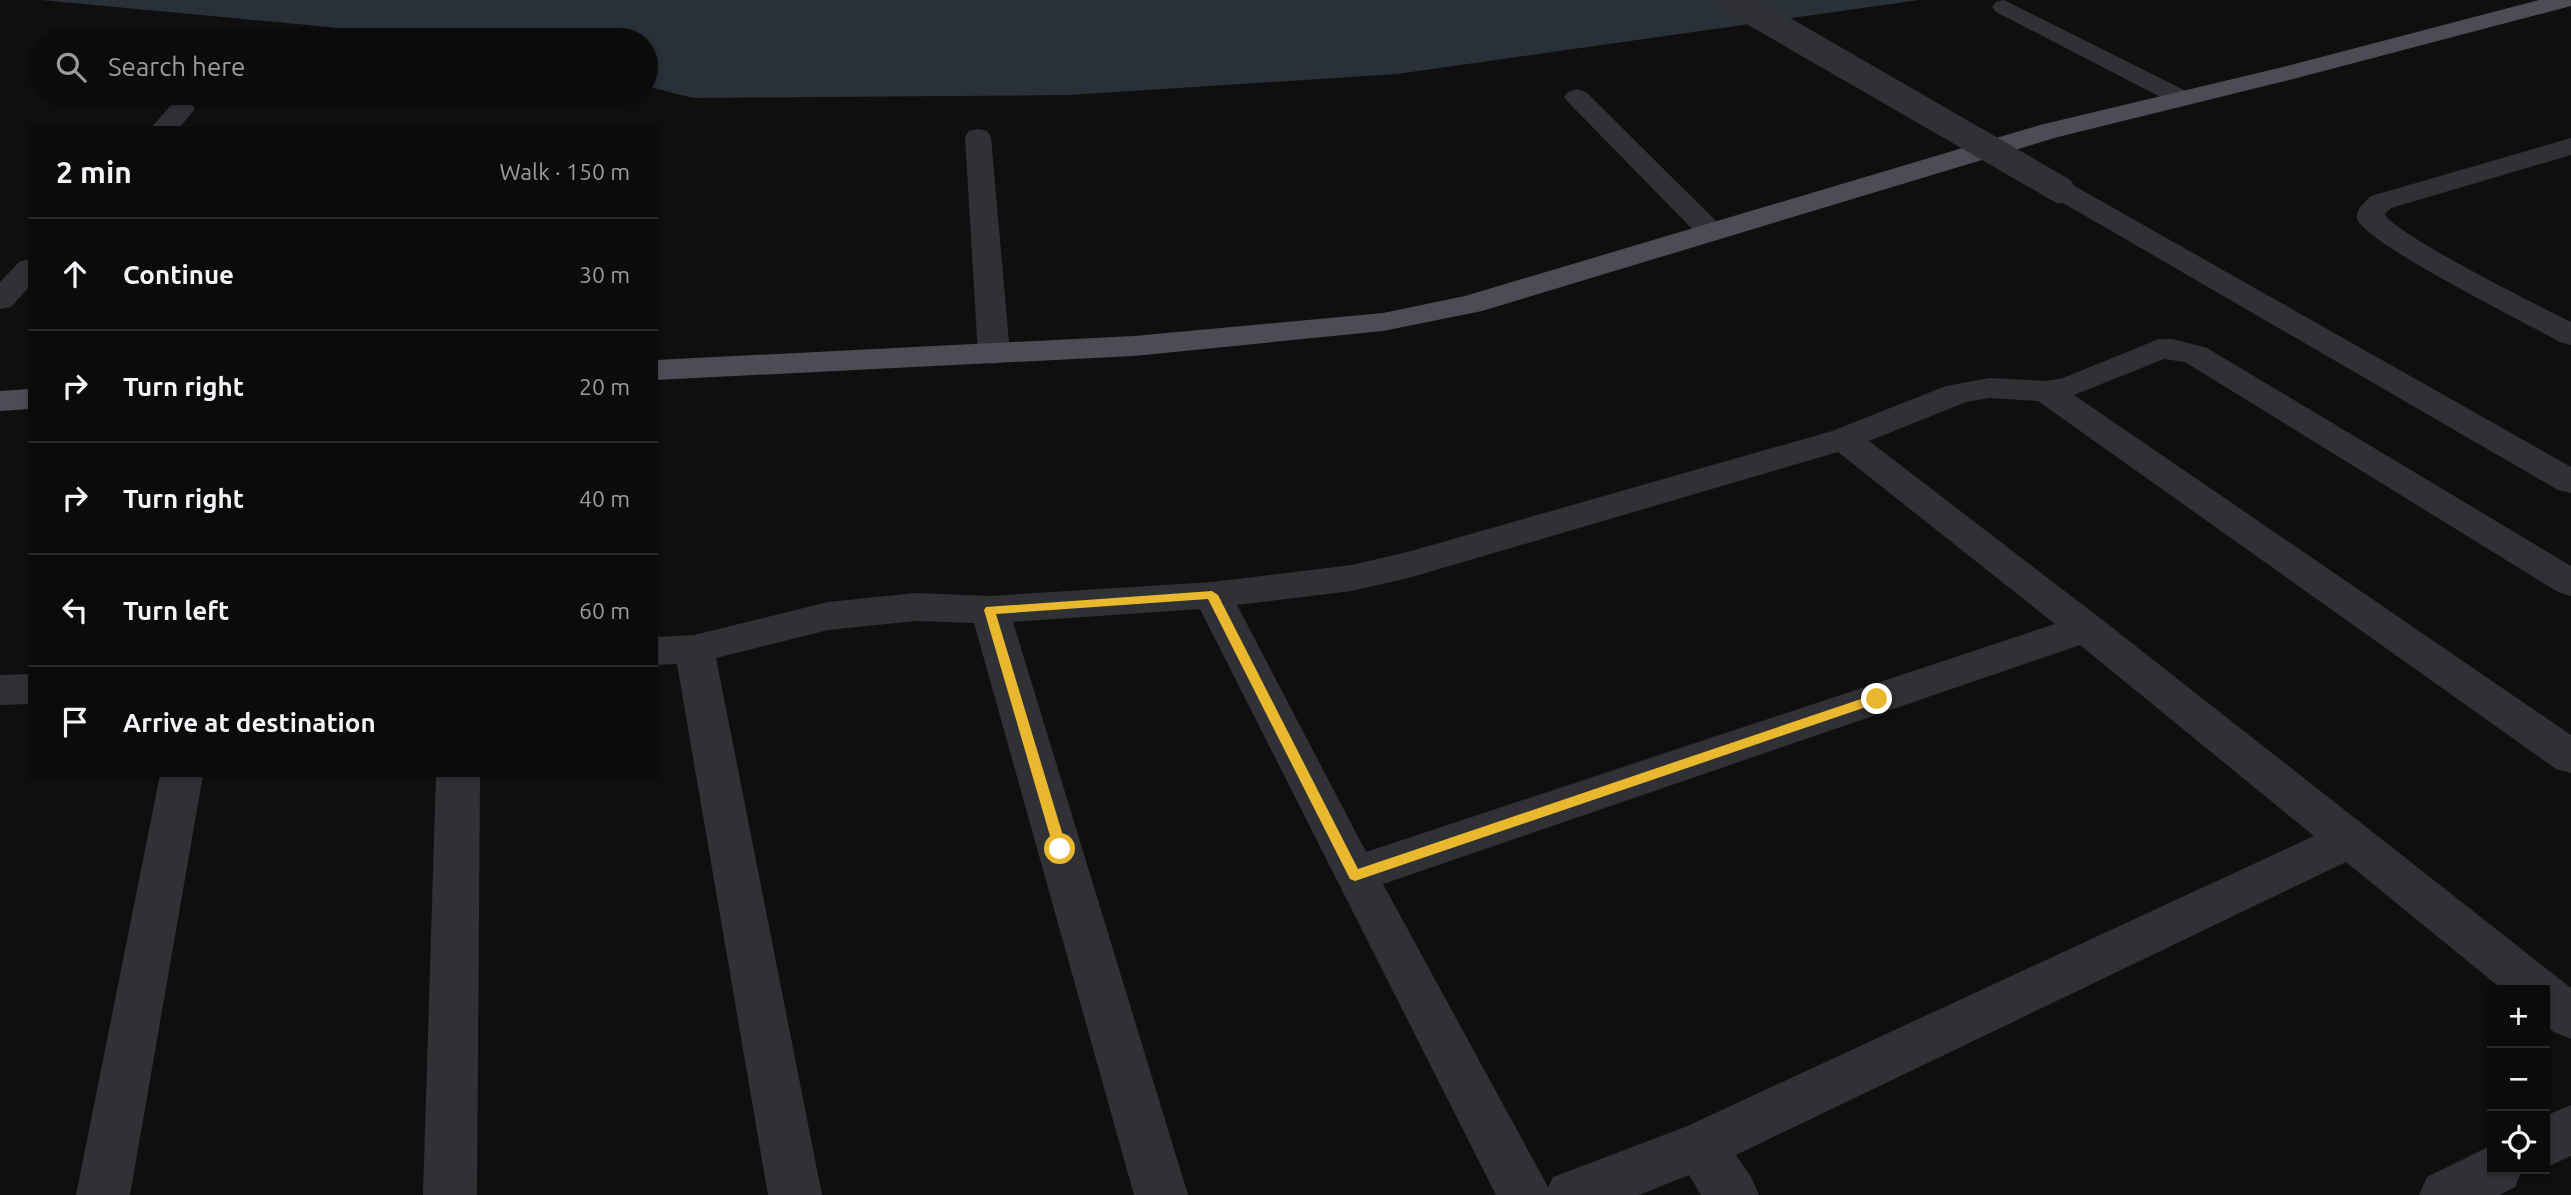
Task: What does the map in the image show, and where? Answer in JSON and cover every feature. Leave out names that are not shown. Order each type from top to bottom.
[{"type":"main road","points":[[658,370],[994,354],[1186,341],[1383,322],[1471,304],[2036,135],[2566,0]]},
{"type":"main road","points":[[0,401],[28,399]]},
{"type":"street","points":[[1732,0],[2571,482]]},
{"type":"street","points":[[2004,7],[2181,98]]},
{"type":"street","points":[[1577,97],[1710,231]]},
{"type":"street","points":[[978,136],[994,354]]},
{"type":"street","points":[[2571,146],[2381,202],[2371,213],[2371,219],[2380,229],[2412,249],[2571,335]]},
{"type":"street","points":[[0,300],[28,270]]},
{"type":"street","points":[[794,1195],[675,650],[828,616],[916,607],[990,610],[1212,595],[1352,578],[1412,564],[1844,439],[1958,394],[2009,387],[2046,391],[2072,386],[2159,349],[2185,351],[2571,583]]},
{"type":"street","points":[[2046,391],[2571,757]]},
{"type":"street","points":[[1844,439],[2086,628],[2532,985]]},
{"type":"street","points":[[1212,595],[1355,875],[1525,1195]]},
{"type":"street","points":[[990,610],[1161,1195]]},
{"type":"street","points":[[1355,875],[2086,628]]},
{"type":"street","points":[[0,690],[28,689]]},
{"type":"street","points":[[103,1195],[182,777]]},
{"type":"street","points":[[450,1195],[458,777]]},
{"type":"street","points":[[1572,1195],[1700,1146],[2349,840]]},
{"type":"street","points":[[2550,1000],[2571,1017]]},
{"type":"street","points":[[2550,1140],[2571,1129]]},
{"type":"street","points":[[1700,1146],[1732,1195]]},
{"type":"street","points":[[2446,1195],[2487,1174]]},
{"type":"shaded area","points":[[41,0],[1919,0],[1397,74],[1069,95],[693,98],[658,89],[658,28],[329,27]]},
{"type":"route","points":[[1060,849],[990,610],[1212,595],[1355,875],[1877,699]]}]
